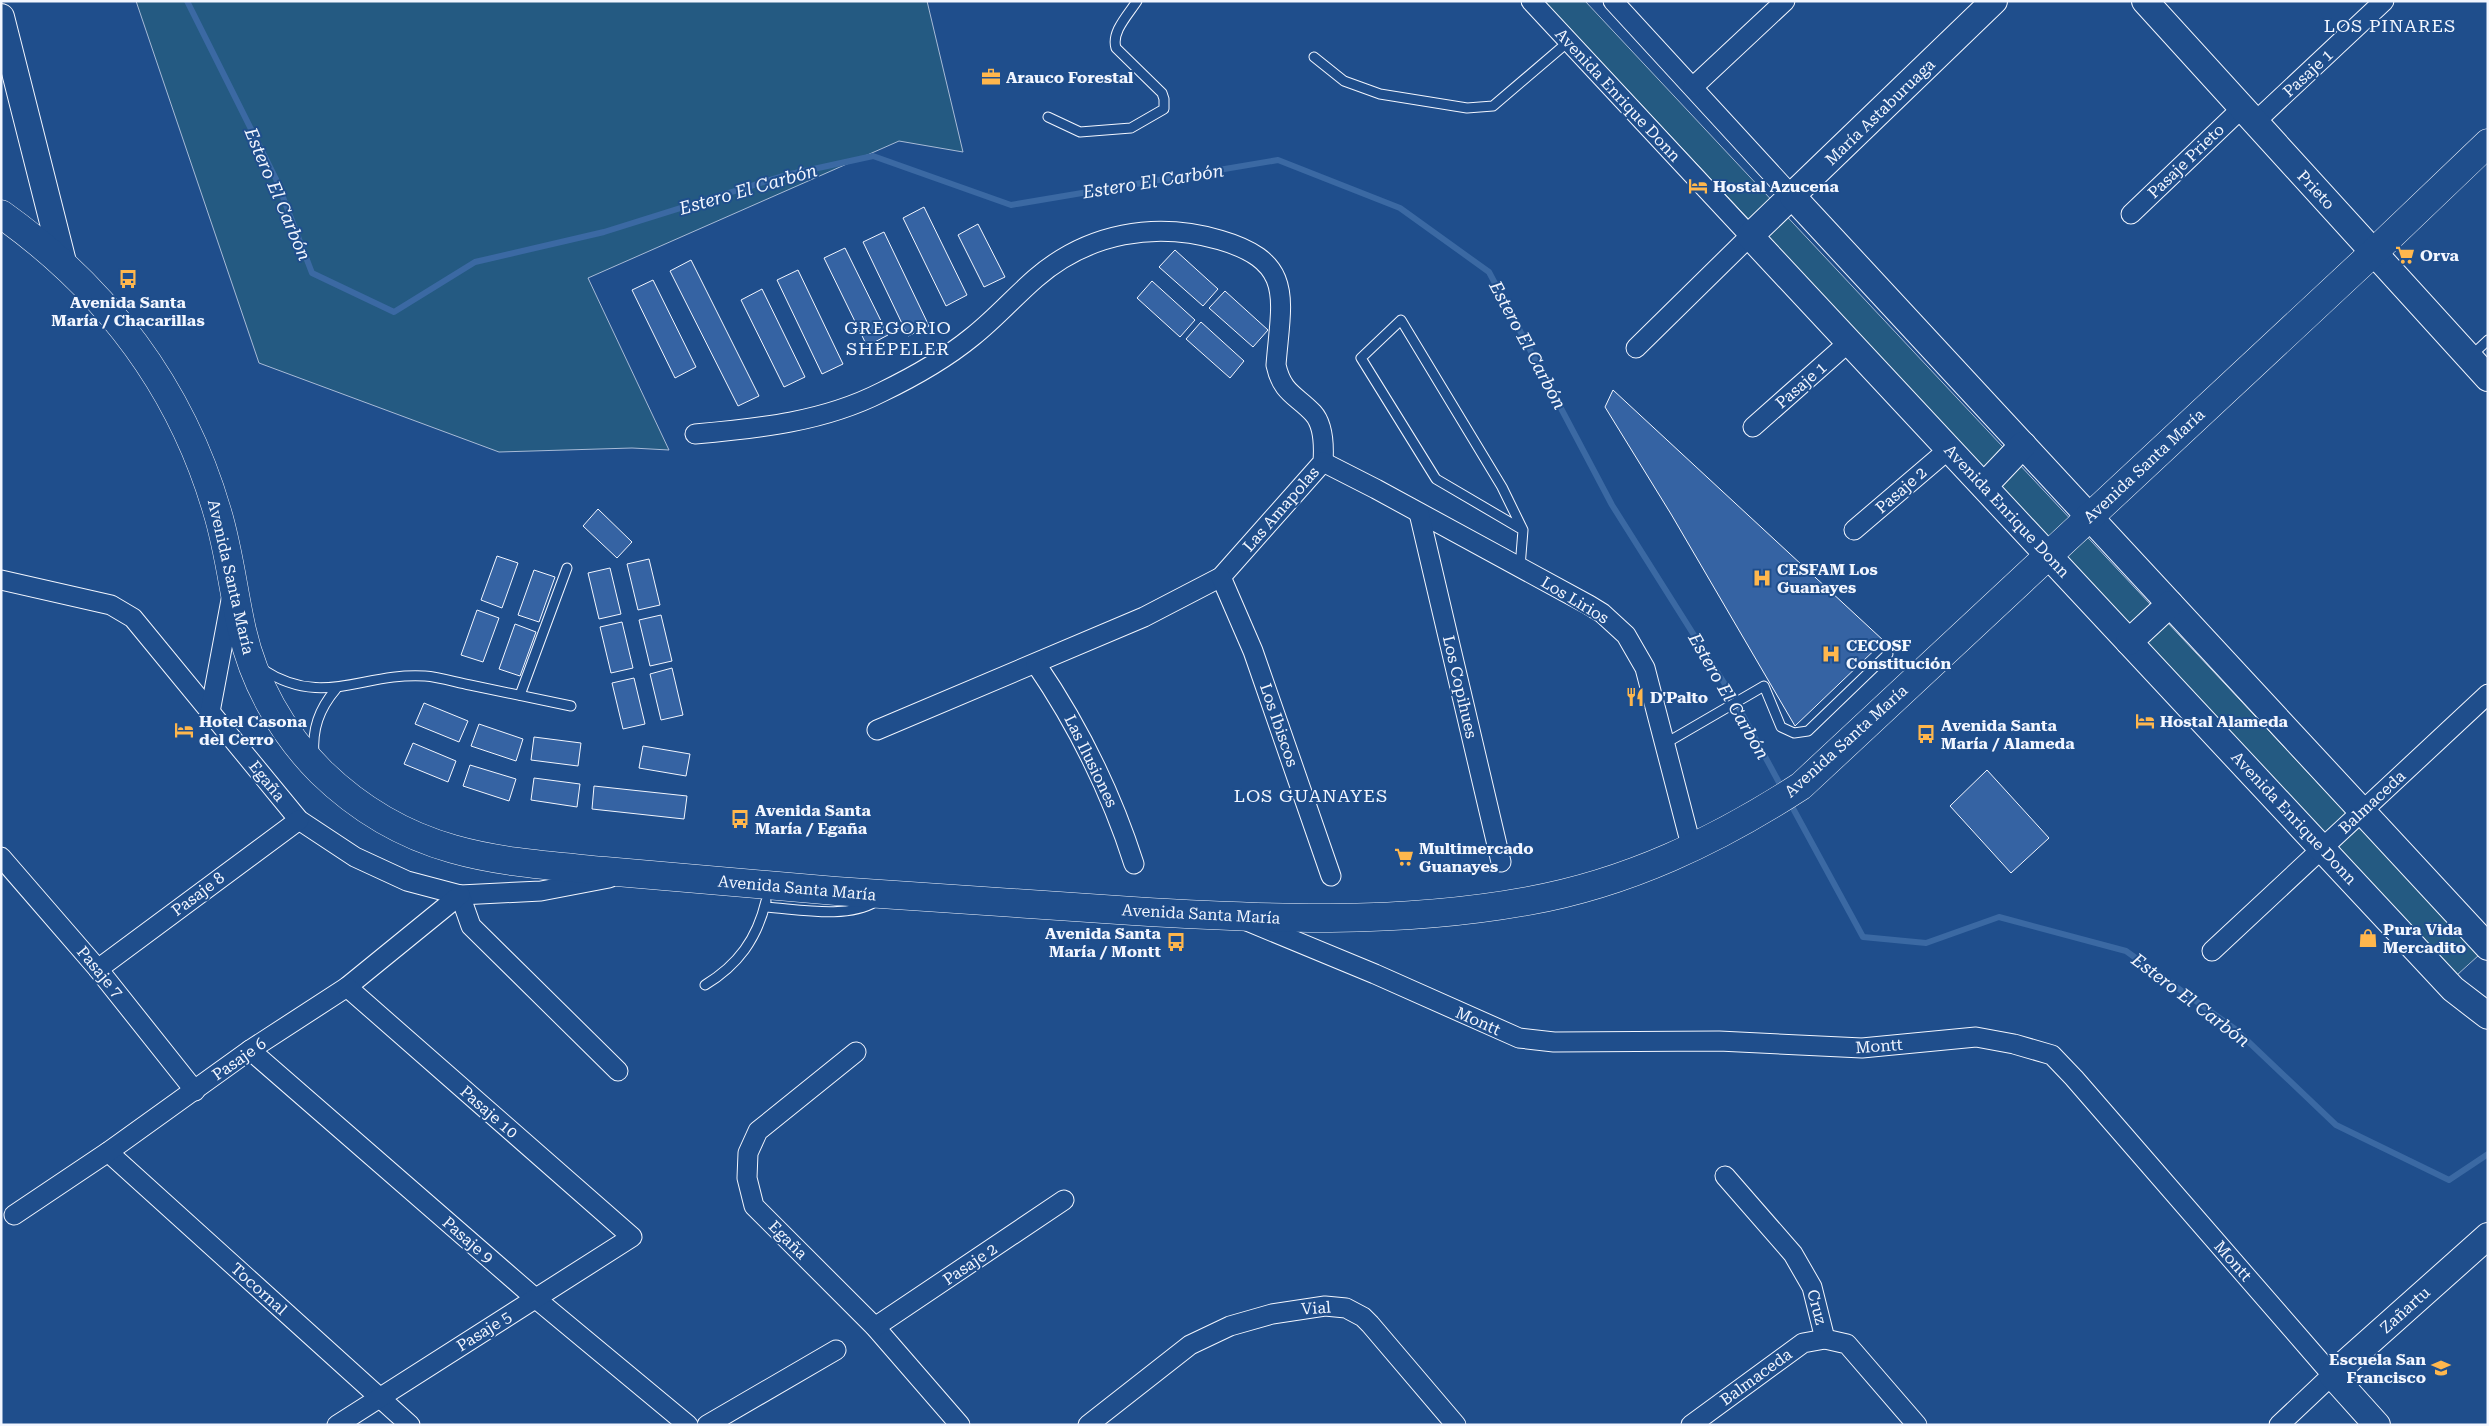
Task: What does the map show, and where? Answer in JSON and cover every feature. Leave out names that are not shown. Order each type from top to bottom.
[{"type":"main road","name":"Avenida Santa María","points":[[1,214],[63,262],[104,304],[122,327],[171,400],[189,435],[216,508],[234,584],[243,637],[251,662],[273,710],[287,732],[318,768],[360,805],[408,833],[460,852],[531,863],[634,873],[766,896],[883,894],[1236,917],[1341,919],[1488,907],[1538,899],[1604,882],[1692,849],[1758,814],[1800,786],[2374,252],[2488,143]]},
{"type":"street","name":"Avenida Enrique Donn","points":[[1531,1],[2453,989],[2485,1012]]},
{"type":"street","points":[[1613,1],[2488,948]]},
{"type":"street","points":[[1692,88],[1785,1]]},
{"type":"street","name":"María Astaburuaga","points":[[1636,348],[1994,1]]},
{"type":"street","name":"Prieto","points":[[2145,1],[2488,378]]},
{"type":"street","name":"Pasaje 1","points":[[2248,116],[2381,2]]},
{"type":"street","points":[[1,17],[63,262]]},
{"type":"street","name":"Pasaje Prieto","points":[[2131,214],[2248,116]]},
{"type":"street","name":"Las Amapolas","points":[[695,434],[777,426],[812,418],[879,394],[911,378],[971,338],[1034,279],[1075,251],[1118,236],[1160,231],[1203,235],[1242,246],[1258,255],[1267,264],[1279,286],[1276,365],[1278,374],[1293,397],[1314,414],[1323,441],[1322,462],[1221,577],[1144,617],[877,730]]},
{"type":"street","name":"Pasaje 1","points":[[1753,427],[1849,342]]},
{"type":"street","points":[[1984,486],[2023,445]]},
{"type":"street","name":"Pasaje 2","points":[[1854,530],[1948,449]]},
{"type":"street","name":"Los Lirios","points":[[1322,462],[1419,512],[1602,613],[1626,635],[1645,668],[1692,849]]},
{"type":"street","name":"Los Copihues","points":[[1419,512],[1501,862]]},
{"type":"street","name":"Los Ibiscos","points":[[1221,577],[1253,651],[1331,876]]},
{"type":"street","name":"Egaña","points":[[1,580],[110,605],[133,618],[299,820],[355,858],[407,881],[460,895],[541,891],[634,873]]},
{"type":"street","points":[[210,712],[234,584]]},
{"type":"street","points":[[2129,642],[2170,604]]},
{"type":"street","name":"Las Ilusiones","points":[[1036,664],[1069,714],[1101,775],[1134,864]]},
{"type":"street","name":"Balmaceda","points":[[2212,952],[2488,694]]},
{"type":"street","name":"Pasaje 8","points":[[98,969],[299,820]]},
{"type":"street","name":"Pasaje 7","points":[[1,857],[98,969],[195,1091]]},
{"type":"street","points":[[460,895],[471,926],[618,1071]]},
{"type":"street","name":"Pasaje 6","points":[[14,1215],[108,1152],[250,1050],[347,987],[460,895]]},
{"type":"street","name":"Montt","points":[[1236,917],[1375,974],[1518,1038],[1554,1042],[1719,1041],[1862,1048],[1976,1037],[2014,1044],[2052,1055],[2377,1425]]},
{"type":"street","name":"Pasaje 10","points":[[347,987],[632,1237]]},
{"type":"street","name":"Pasaje 9","points":[[250,1050],[535,1298],[688,1425]]},
{"type":"street","name":"Egaña","points":[[856,1052],[758,1131],[748,1154],[747,1178],[754,1206],[875,1327],[960,1425]]},
{"type":"street","name":"Tocornal","points":[[108,1152],[410,1425]]},
{"type":"street","name":"Cruz","points":[[1725,1176],[1793,1254],[1812,1287],[1825,1339],[1846,1344],[1917,1425]]},
{"type":"street","name":"Pasaje 2","points":[[875,1327],[1064,1200]]},
{"type":"street","name":"Zañartu","points":[[2279,1425],[2332,1375],[2488,1236]]},
{"type":"street","name":"Pasaje 5","points":[[337,1425],[378,1397],[632,1237]]},
{"type":"street","name":"Vial","points":[[1088,1425],[1190,1345],[1230,1326],[1264,1315],[1325,1306],[1346,1308],[1355,1312],[1370,1324],[1456,1425]]},
{"type":"street","name":"Balmaceda","points":[[1701,1422],[1803,1343],[1825,1339]]},
{"type":"street","points":[[707,1425],[836,1350]]},
{"type":"lane","points":[[1048,117],[1080,132],[1131,128],[1164,109],[1162,93],[1116,48],[1114,40],[1118,30],[1137,1]]},
{"type":"lane","points":[[1314,57],[1344,81],[1380,94],[1467,108],[1492,106],[1568,42]]},
{"type":"lane","points":[[1520,568],[1523,530],[1502,487],[1401,320],[1361,358],[1436,478],[1523,530]]},
{"type":"lane","points":[[2469,357],[2488,340]]},
{"type":"lane","points":[[520,695],[567,568]]},
{"type":"lane","points":[[1666,743],[1764,686],[1781,727],[1794,733],[1808,730],[1888,654]]},
{"type":"lane","points":[[251,662],[264,671],[306,687],[336,689],[390,676],[426,676],[570,706]]},
{"type":"lane","points":[[318,768],[314,755],[315,725],[320,712],[336,689]]},
{"type":"lane","points":[[705,985],[725,972],[742,956],[758,929],[766,896]]},
{"type":"shaded area","points":[[136,1],[927,1],[963,152],[899,141],[588,278],[669,450],[632,448],[499,452],[259,363]]},
{"type":"shaded area","points":[[1544,1],[1585,1],[2479,955],[2457,975]]},
{"type":"building","points":[[924,207],[967,295],[946,306],[903,218]]},
{"type":"building","points":[[978,224],[1005,277],[984,287],[958,235]]},
{"type":"building","points":[[884,232],[929,326],[908,336],[863,242]]},
{"type":"building","points":[[845,248],[888,335],[867,346],[824,258]]},
{"type":"building","points":[[1175,250],[1218,289],[1203,306],[1159,267]]},
{"type":"building","points":[[691,260],[759,396],[738,406],[670,271]]},
{"type":"building","points":[[798,270],[843,364],[822,374],[777,280]]},
{"type":"building","points":[[653,280],[696,367],[675,378],[632,290]]},
{"type":"building","points":[[1152,281],[1195,320],[1180,337],[1137,298]]},
{"type":"building","points":[[762,289],[805,377],[784,387],[741,300]]},
{"type":"building","points":[[1225,291],[1268,330],[1253,347],[1209,308]]},
{"type":"building","points":[[1201,322],[1244,361],[1230,378],[1186,339]]},
{"type":"building","name":"CESFAM Los Guanayes","points":[[1613,390],[1884,641],[1795,726],[1671,514],[1605,407]]},
{"type":"building","points":[[598,509],[632,542],[617,558],[583,526]]},
{"type":"building","points":[[497,556],[518,563],[502,608],[481,600]]},
{"type":"building","points":[[649,559],[660,605],[638,610],[627,564]]},
{"type":"building","points":[[610,568],[621,614],[599,619],[588,573]]},
{"type":"building","points":[[534,570],[555,577],[539,622],[518,615]]},
{"type":"building","points":[[477,610],[499,618],[483,662],[461,655]]},
{"type":"building","points":[[661,615],[672,661],[650,666],[639,620]]},
{"type":"building","points":[[622,622],[633,668],[611,673],[600,627]]},
{"type":"building","points":[[515,624],[536,632],[520,676],[499,669]]},
{"type":"building","points":[[672,668],[683,715],[661,720],[650,674]]},
{"type":"building","points":[[634,678],[645,724],[623,729],[612,683]]},
{"type":"building","points":[[424,703],[468,721],[459,742],[415,724]]},
{"type":"building","points":[[479,724],[523,739],[516,761],[471,746]]},
{"type":"building","points":[[534,737],[581,743],[578,766],[531,760]]},
{"type":"building","points":[[413,743],[456,761],[448,782],[404,764]]},
{"type":"building","points":[[643,746],[690,754],[686,776],[639,768]]},
{"type":"building","points":[[470,765],[516,779],[509,801],[463,786]]},
{"type":"building","points":[[1987,770],[2049,838],[2011,873],[1950,806]]},
{"type":"building","points":[[534,778],[580,784],[577,807],[531,800]]},
{"type":"building","points":[[594,786],[687,796],[684,819],[592,809]]},
{"type":"waterway","name":"Estero El Carbón","points":[[187,1],[276,179],[312,273],[394,312],[475,262],[604,232],[786,175],[873,156],[1011,205],[1278,160],[1400,208],[1489,272],[1612,505],[1733,697],[1783,790]]},
{"type":"waterway","name":"Estero El Carbón","points":[[1789,801],[1863,937],[1926,943],[1999,917],[2126,951],[2235,1029],[2336,1125],[2449,1180],[2488,1154]]},
{"type":"place","name":"Arauco Forestal","points":[[991,77]]},
{"type":"place","name":"Hostal Azucena","points":[[1698,186]]},
{"type":"place","name":"Orva","points":[[2405,255]]},
{"type":"place","name":"Avenida Santa María / Chacarillas","points":[[128,279]]},
{"type":"place","name":"CESFAM Los Guanayes","points":[[1762,578]]},
{"type":"place","name":"CECOSF Constitución","points":[[1831,654]]},
{"type":"place","name":"D'Palto","points":[[1635,697]]},
{"type":"place","name":"Hostal Alameda","points":[[2145,721]]},
{"type":"place","name":"Hotel Casona del Cerro","points":[[184,730]]},
{"type":"place","name":"Avenida Santa María / Alameda","points":[[1926,734]]},
{"type":"place","name":"Avenida Santa María / Egaña","points":[[740,819]]},
{"type":"place","name":"Multimercado Guanayes","points":[[1404,857]]},
{"type":"place","name":"Pura Vida Mercadito","points":[[2368,938]]},
{"type":"place","name":"Avenida Santa María / Montt","points":[[1176,942]]},
{"type":"place","name":"Escuela San Francisco","points":[[2441,1368]]},
{"type":"district","name":"LOS PINARES","points":[[2390,25]]},
{"type":"district","name":"GREGORIO SHEPELER","points":[[898,337]]},
{"type":"district","name":"LOS GUANAYES","points":[[1311,795]]}]
